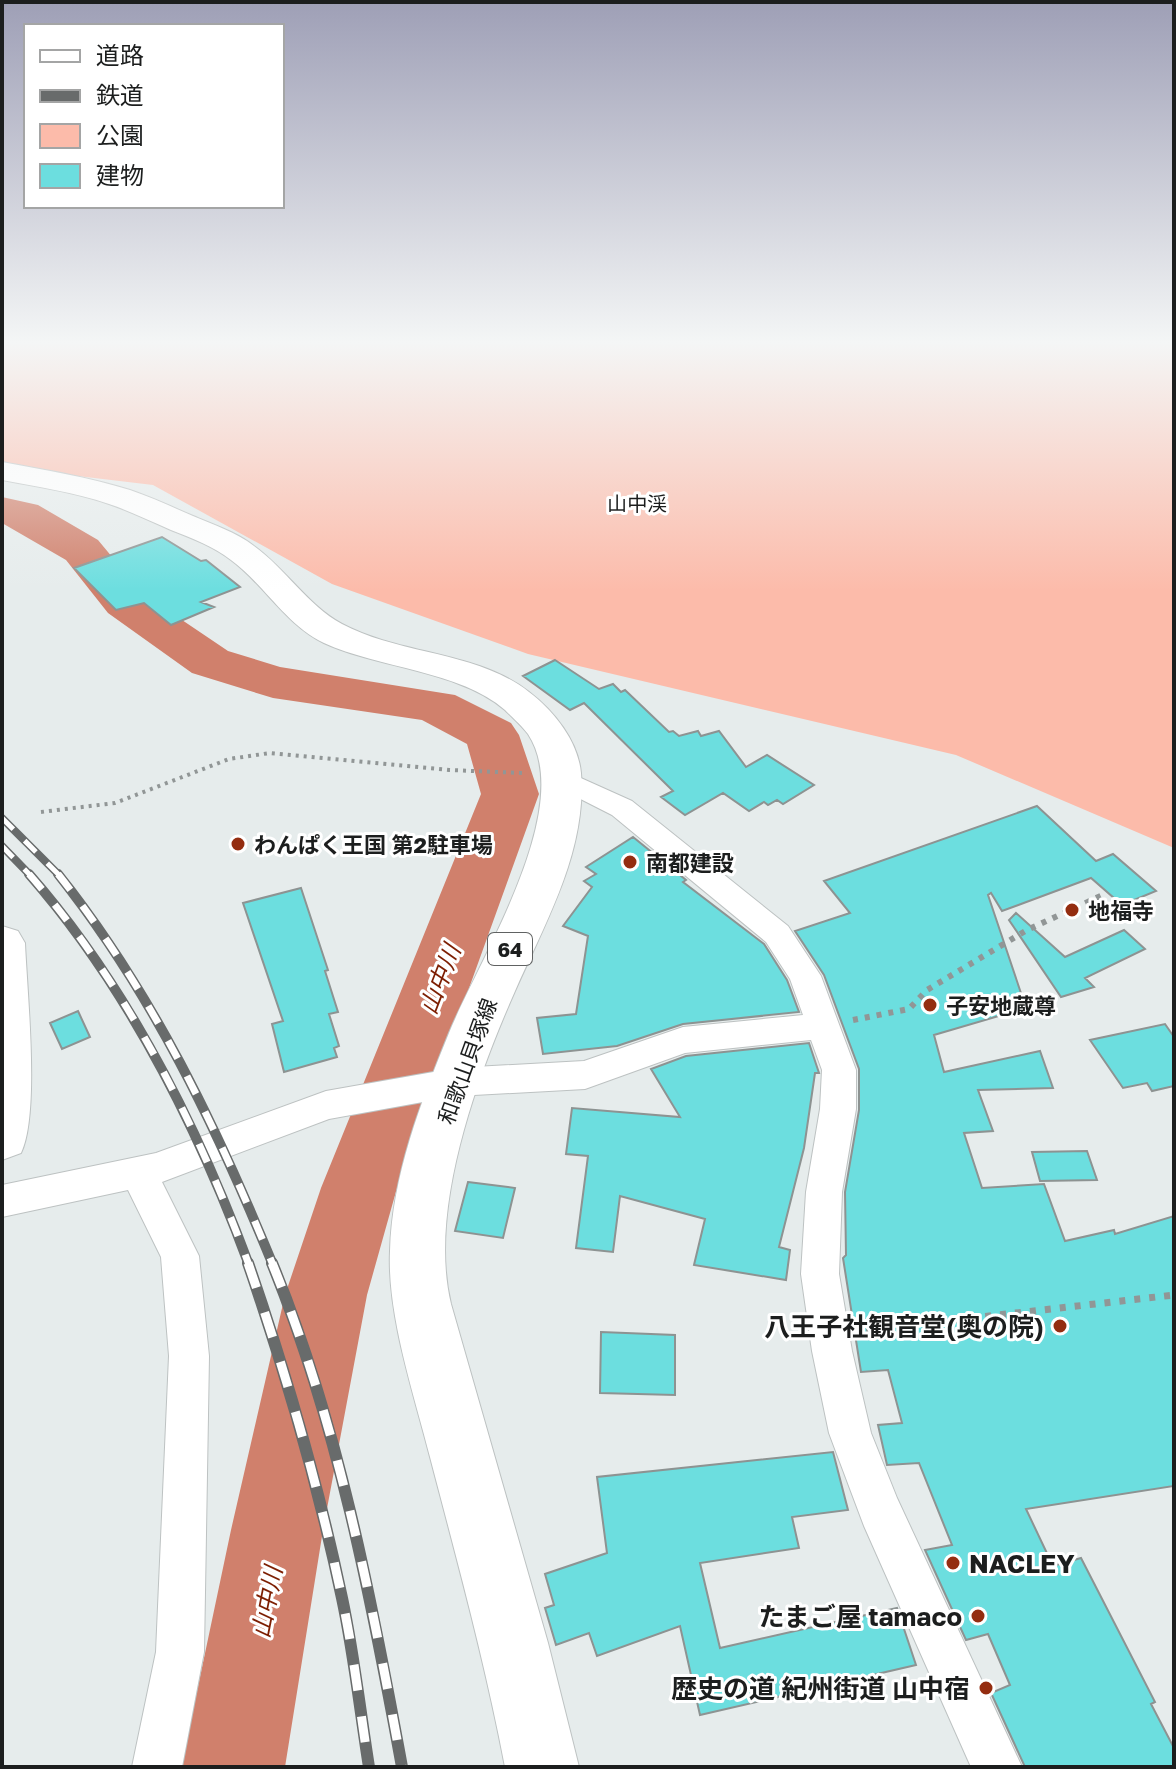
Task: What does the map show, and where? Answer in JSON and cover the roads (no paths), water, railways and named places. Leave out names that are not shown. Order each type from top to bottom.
[{"type":"main road","name":"和歌山貝塚線","points":[[2,471],[113,495],[238,549],[266,571],[296,609],[328,631],[365,648],[484,683],[514,698],[551,735],[560,757],[546,776],[560,816],[551,857],[475,1026],[439,1085],[421,1200],[418,1281],[441,1383],[495,1578],[542,1767]]},
{"type":"main road","points":[[2,943],[5,1061],[2,1138]]},
{"type":"street","points":[[546,776],[622,808],[777,934],[805,976],[839,1070],[838,1109],[824,1192],[820,1274],[850,1433],[880,1510],[997,1767]]},
{"type":"street","points":[[2,1201],[157,1168],[326,1105],[439,1085],[585,1075],[683,1040],[824,1026]]},
{"type":"street","points":[[138,1172],[180,1256],[189,1356],[180,1652],[157,1767]]},
{"type":"waterway","name":"山中川","points":[[2,510],[22,514],[82,550],[125,603],[210,662],[273,682],[436,706],[492,735],[510,794],[359,1188],[326,1295],[277,1530],[233,1767]]},
{"type":"railway","points":[[2,818],[58,874]]},
{"type":"railway","points":[[2,846],[31,876]]},
{"type":"railway","points":[[29,874],[98,963],[157,1059],[207,1161],[249,1265]]},
{"type":"railway","points":[[58,874],[123,965],[179,1062],[229,1162],[273,1265]]},
{"type":"railway","points":[[248,1263],[288,1387],[323,1513],[346,1619],[369,1767]]},
{"type":"railway","points":[[272,1263],[316,1386],[334,1448],[365,1575],[402,1767]]},
{"type":"place","name":"わんぱく王国 第2駐車場","points":[[238,844]]},
{"type":"place","name":"南都建設","points":[[630,862]]},
{"type":"place","name":"地福寺","points":[[1072,910]]},
{"type":"place","name":"子安地蔵尊","points":[[930,1005]]},
{"type":"place","name":"八王子社観音堂(奥の院)","points":[[1060,1326]]},
{"type":"place","name":"NACLEY","points":[[953,1563]]},
{"type":"place","name":"たまご屋 tamaco","points":[[978,1616]]},
{"type":"place","name":"歴史の道 紀州街道 山中宿","points":[[986,1688]]},
{"type":"district","name":"山中渓","points":[[637,503]]}]
